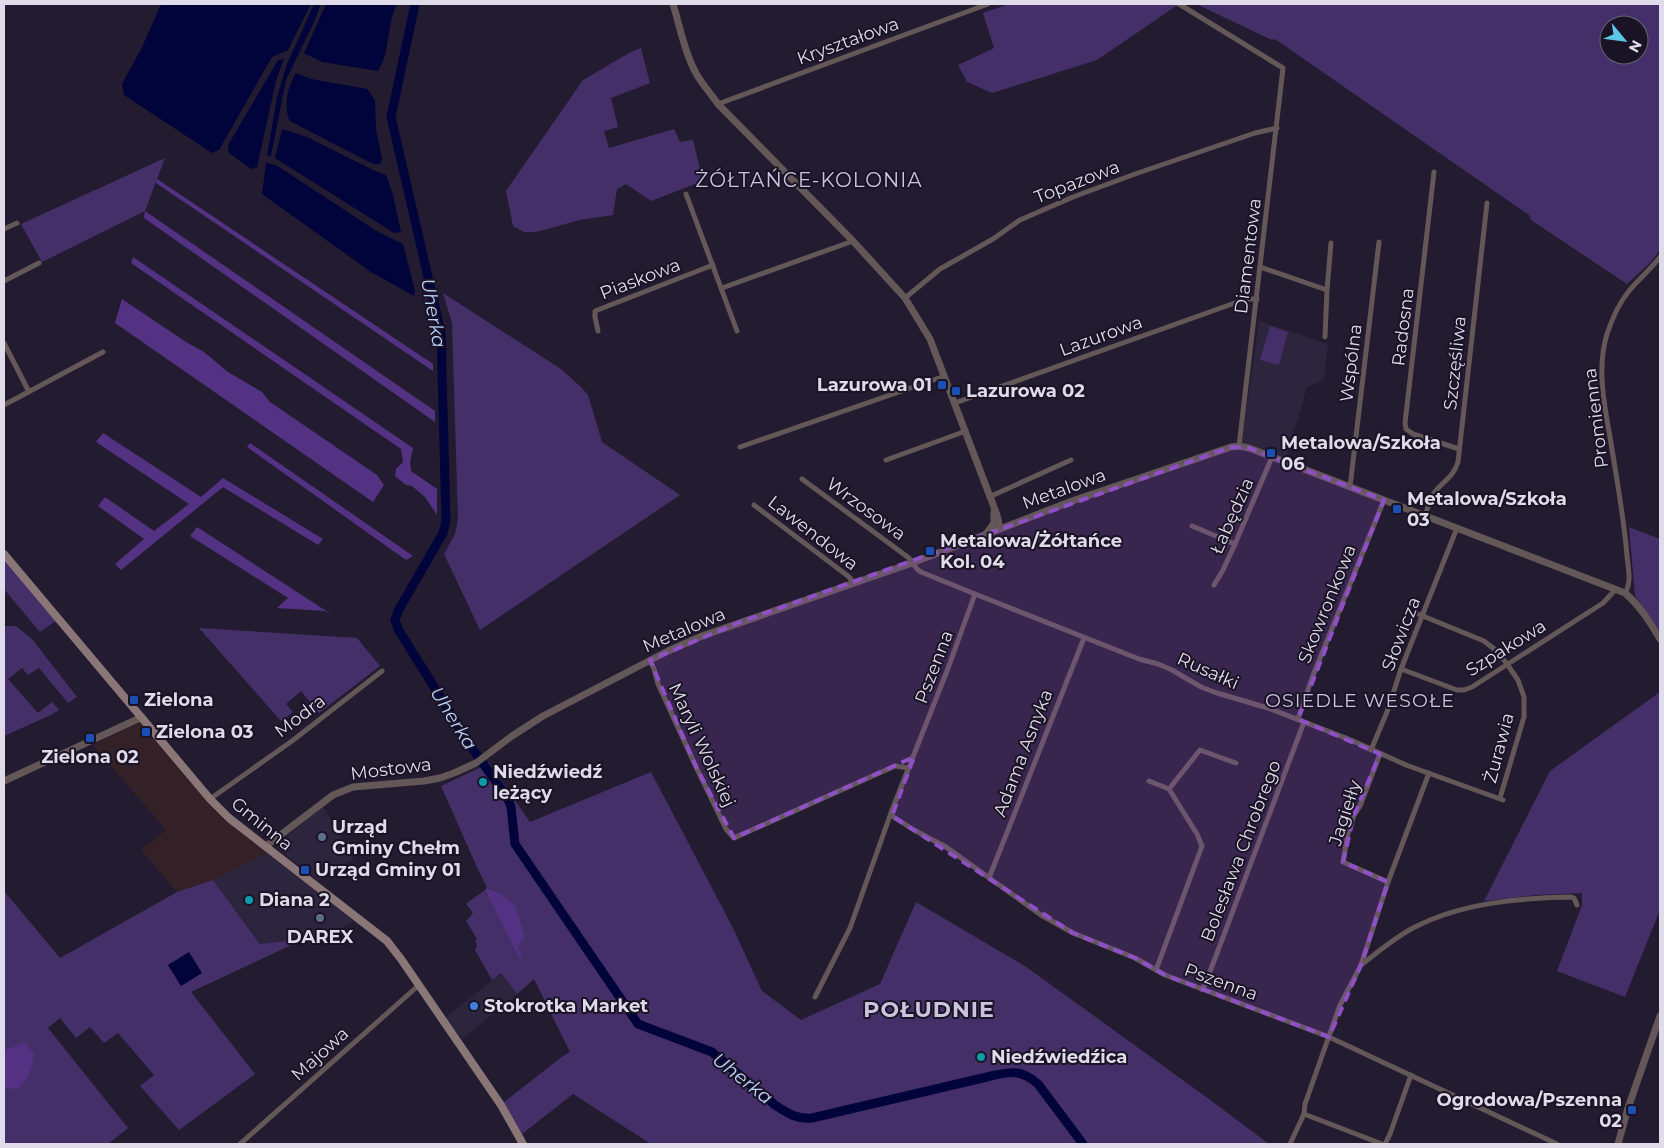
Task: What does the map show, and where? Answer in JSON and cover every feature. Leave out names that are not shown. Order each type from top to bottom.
[{"type":"main road","name":"Gminna","points":[[4,554],[210,799],[229,818],[387,941],[501,1104],[523,1144]]},
{"type":"street","points":[[673,4],[697,75],[718,104],[853,241],[904,298],[930,339],[997,515],[1000,529]]},
{"type":"street","name":"Kryształowa","points":[[718,104],[988,4]]},
{"type":"street","name":"Diamentowa","points":[[1179,4],[1284,68],[1239,446]]},
{"type":"street","name":"Topazowa","points":[[904,298],[940,269],[994,239],[1020,220],[1135,174],[1255,133],[1277,128]]},
{"type":"street","name":"Radosna","points":[[1434,172],[1405,423],[1406,429],[1413,434],[1459,449]]},
{"type":"street","points":[[686,194],[737,331]]},
{"type":"street","name":"Szczęśliwa","points":[[1425,516],[1430,499],[1455,472],[1458,462],[1487,203]]},
{"type":"street","points":[[4,229],[17,223]]},
{"type":"street","points":[[722,288],[853,241]]},
{"type":"street","name":"Wspólna","points":[[1350,487],[1379,242]]},
{"type":"street","points":[[1325,337],[1331,243]]},
{"type":"street","name":"Promienna","points":[[1625,593],[1629,583],[1622,506],[1601,371],[1607,335],[1618,307],[1630,290],[1660,257]]},
{"type":"street","points":[[4,281],[39,264]]},
{"type":"street","name":"Piaskowa","points":[[598,331],[595,311],[713,265]]},
{"type":"street","points":[[1260,266],[1328,290]]},
{"type":"street","name":"Lazurowa","points":[[955,403],[1246,299],[1257,299]]},
{"type":"street","points":[[4,343],[29,392]]},
{"type":"street","points":[[4,406],[103,352]]},
{"type":"street","points":[[740,447],[944,376]]},
{"type":"street","points":[[886,460],[966,431]]},
{"type":"street","points":[[1239,446],[1625,593],[1635,601],[1660,639]]},
{"type":"street","name":"Metalowa","points":[[476,763],[512,736],[544,716],[650,660],[702,636],[912,563],[1072,501],[1218,451],[1239,446]]},
{"type":"street","name":"Łabędzia","points":[[1214,584],[1235,544],[1272,457]]},
{"type":"street","points":[[989,497],[1071,460]]},
{"type":"street","name":"Wrzosowa","points":[[802,479],[895,548],[912,563]]},
{"type":"street","name":"Skowronkowa","points":[[1298,719],[1312,678],[1384,500]]},
{"type":"street","name":"Lawendowa","points":[[754,505],[848,576],[854,583]]},
{"type":"street","points":[[986,534],[994,523],[994,507]]},
{"type":"street","points":[[997,515],[1006,521],[1015,523]]},
{"type":"street","points":[[994,523],[1000,529]]},
{"type":"street","points":[[1192,526],[1235,544]]},
{"type":"street","name":"Słowicza","points":[[1370,750],[1387,712],[1420,615],[1457,528]]},
{"type":"street","points":[[912,563],[921,572],[975,594]]},
{"type":"street","name":"Szpakowa","points":[[1401,669],[1457,690],[1464,690],[1472,687],[1603,604],[1616,589]]},
{"type":"street","name":"Rusałki","points":[[975,594],[1138,659],[1158,664],[1201,687],[1298,719],[1352,740],[1370,750],[1429,774],[1502,799]]},
{"type":"street","name":"Pszenna","points":[[815,997],[850,928],[975,594]]},
{"type":"street","name":"Żurawia","points":[[1420,615],[1484,641],[1498,652],[1518,680],[1524,697],[1524,717],[1502,799]]},
{"type":"street","name":"Adama Asnyka","points":[[989,878],[1084,638]]},
{"type":"street","name":"Maryli Wolskiej","points":[[650,660],[658,684],[696,769],[726,829],[734,838],[747,834],[895,766],[909,768]]},
{"type":"street","name":"Modra","points":[[210,799],[285,746],[382,671]]},
{"type":"street","points":[[4,782],[142,717]]},
{"type":"street","name":"Bolesława Chrobrego","points":[[1201,989],[1232,915],[1304,722]]},
{"type":"street","points":[[1169,789],[1200,750],[1236,763]]},
{"type":"street","name":"Jagiełły","points":[[1380,754],[1360,806],[1354,815],[1348,833],[1343,862],[1388,882]]},
{"type":"street","name":"Mostowa","points":[[266,846],[323,801],[342,791],[366,785],[440,778],[476,763]]},
{"type":"street","points":[[1290,1144],[1304,1114],[1305,1104],[1340,1005],[1361,965],[1388,882],[1429,774]]},
{"type":"street","points":[[1149,781],[1169,789],[1197,834],[1202,846],[1156,970]]},
{"type":"street","name":"Pszenna","points":[[892,816],[946,847],[1041,915],[1073,933],[1135,958],[1165,976],[1329,1037],[1557,1144]]},
{"type":"street","points":[[1361,965],[1415,927],[1446,914],[1480,904],[1534,898],[1571,897],[1574,898],[1577,905]]},
{"type":"street","name":"Majowa","points":[[240,1144],[419,985]]},
{"type":"street","points":[[1618,1144],[1627,1112],[1659,1025],[1660,1016]]},
{"type":"street","points":[[1304,1114],[1384,1144],[1390,1134],[1411,1075]]},
{"type":"highlighted area","points":[[1231,447],[1249,448],[1384,500],[1298,719],[1380,754],[1354,815],[1343,862],[1388,882],[1361,965],[1329,1037],[1165,975],[1135,958],[1073,933],[892,816],[914,757],[734,838],[697,769],[650,660],[740,622]]},
{"type":"shaded area","points":[[161,4],[311,4],[288,50],[272,57],[219,150],[212,153],[124,95],[122,84],[142,47]]},
{"type":"shaded area","points":[[314,4],[321,4],[286,80],[271,156],[267,156],[277,97],[287,64]]},
{"type":"shaded area","points":[[326,4],[397,4],[391,21],[385,55],[378,71],[322,62],[304,53]]},
{"type":"shaded area","points":[[1009,4],[1179,4],[1097,60],[992,93],[967,82],[958,65],[994,48],[983,13]]},
{"type":"shaded area","points":[[1196,4],[1660,4],[1660,250],[1650,263],[1627,284],[1531,220],[1529,215],[1275,39],[1272,40]]},
{"type":"shaded area","points":[[641,48],[650,83],[611,98],[618,127],[604,131],[609,148],[674,129],[680,142],[693,140],[703,181],[651,201],[626,184],[617,189],[613,215],[580,220],[536,232],[524,232],[513,226],[506,191],[583,80]]},
{"type":"shaded area","points":[[284,59],[276,81],[257,167],[251,169],[229,153],[228,145],[278,60]]},
{"type":"shaded area","points":[[296,73],[311,79],[367,89],[375,100],[376,129],[382,159],[380,164],[373,164],[290,121],[287,110],[287,97]]},
{"type":"shaded area","points":[[282,129],[307,137],[386,175],[393,195],[401,232],[394,233],[275,158]]},
{"type":"shaded area","points":[[165,158],[145,211],[42,262],[21,224]]},
{"type":"shaded area","points":[[266,163],[276,165],[375,230],[403,244],[415,291],[414,296],[371,272],[262,194]]},
{"type":"shaded area","points":[[157,179],[433,364],[433,371],[156,183]]},
{"type":"shaded area","points":[[145,211],[435,411],[435,422],[144,218]]},
{"type":"shaded area","points":[[133,257],[413,448],[410,462],[411,471],[437,489],[437,515],[425,497],[412,486],[406,485],[395,476],[396,469],[403,462],[401,449],[131,263]]},
{"type":"shaded area","points":[[443,293],[561,369],[588,395],[602,442],[680,495],[480,630],[444,554],[455,534],[458,519],[452,323]]},
{"type":"shaded area","points":[[122,299],[204,352],[228,372],[262,392],[270,402],[377,475],[384,485],[373,502],[115,323]]},
{"type":"shaded area","points":[[1259,321],[1328,344],[1324,380],[1307,387],[1286,458],[1242,442]]},
{"type":"shaded area","points":[[1270,326],[1288,332],[1279,365],[1260,360]]},
{"type":"shaded area","points":[[103,433],[201,497],[223,478],[323,539],[318,545],[223,487],[121,570],[115,564],[144,539],[98,506],[105,497],[154,531],[189,504],[96,442]]},
{"type":"shaded area","points":[[250,443],[413,556],[406,560],[247,447]]},
{"type":"shaded area","points":[[197,527],[334,616],[325,611],[277,608],[288,598],[190,536]]},
{"type":"shaded area","points":[[1629,527],[1660,539],[1659,630],[1635,596]]},
{"type":"shaded area","points":[[4,558],[57,620],[40,632],[4,589]]},
{"type":"shaded area","points":[[4,626],[16,626],[32,639],[77,697],[68,703],[39,668],[28,675],[22,668],[8,679],[38,713],[52,702],[59,710],[4,736]]},
{"type":"shaded area","points":[[199,628],[357,638],[380,666],[319,713],[301,691],[286,704],[293,712],[281,721]]},
{"type":"shaded area","points":[[1660,692],[1660,910],[1625,997],[1557,971],[1582,905],[1582,893],[1536,895],[1484,901],[1550,771]]},
{"type":"shaded area","points":[[141,721],[217,812],[269,852],[213,880],[177,892],[141,850],[166,830],[93,745]]},
{"type":"shaded area","points":[[488,762],[530,822],[651,772],[732,926],[762,991],[801,1020],[880,984],[916,902],[1025,966],[1269,1144],[1084,1144],[1081,1140],[1083,1144],[651,1144],[573,1094],[522,1134],[504,1102],[570,1052],[534,979],[517,994],[501,973],[492,980],[475,950],[477,946],[475,940],[477,939],[466,921],[473,913],[466,904],[485,890],[519,958],[518,947],[499,893],[487,888],[441,786]]},
{"type":"shaded area","name":"Urząd Gminy Chełm","points":[[323,806],[354,859],[318,881],[277,848],[277,845]]},
{"type":"shaded area","points":[[269,852],[354,921],[311,945],[304,939],[261,944],[213,880]]},
{"type":"shaded area","points":[[213,880],[260,944],[304,939],[191,992],[255,1074],[179,1130],[140,1086],[154,1075],[118,1033],[104,1043],[90,1027],[76,1038],[60,1018],[48,1028],[128,1128],[108,1144],[4,1144],[4,891],[60,958],[177,892]]},
{"type":"shaded area","points":[[487,888],[499,893],[515,906],[525,937],[518,947],[522,956],[519,958],[485,890]]},
{"type":"shaded area","points":[[189,952],[202,973],[181,986],[168,965]]},
{"type":"shaded area","points":[[501,973],[517,994],[462,1039],[445,1018]]},
{"type":"shaded area","points":[[25,1043],[34,1054],[29,1076],[17,1089],[4,1088],[4,1050]]},
{"type":"waterway","name":"Uherka","points":[[415,4],[391,117],[441,333],[446,521],[443,533],[398,611],[395,620],[398,629],[472,748],[508,799],[511,807],[515,844],[638,1024],[712,1052],[775,1105],[788,1113],[797,1117],[812,1118],[994,1075],[1019,1073],[1038,1084],[1083,1144]]},
{"type":"place","name":"Lazurowa 01","points":[[942,385]]},
{"type":"place","name":"Lazurowa 02","points":[[956,391]]},
{"type":"place","name":"Metalowa/Szkoła 06","points":[[1271,453]]},
{"type":"place","name":"Metalowa/Szkoła 03","points":[[1397,509]]},
{"type":"place","name":"Metalowa/Żółtańce Kol. 04","points":[[930,551]]},
{"type":"place","name":"Zielona","points":[[134,700]]},
{"type":"place","name":"Zielona 03","points":[[146,732]]},
{"type":"place","name":"Zielona 02","points":[[90,738]]},
{"type":"place","name":"Niedźwiedź leżący","points":[[483,782]]},
{"type":"place","name":"Urząd Gminy Chełm","points":[[322,837]]},
{"type":"place","name":"Urząd Gminy 01","points":[[305,870]]},
{"type":"place","name":"Diana 2","points":[[249,900]]},
{"type":"place","name":"DAREX","points":[[320,918]]},
{"type":"place","name":"Stokrotka Market","points":[[474,1006]]},
{"type":"place","name":"Niedźwiedźica","points":[[981,1057]]},
{"type":"place","name":"Ogrodowa/Pszenna 02","points":[[1632,1110]]},
{"type":"district","name":"ŻÓŁTAŃCE-KOLONIA","points":[[809,180]]},
{"type":"district","name":"OSIEDLE WESOŁE","points":[[1360,700]]},
{"type":"district","name":"POŁUDNIE","points":[[929,1009]]}]
